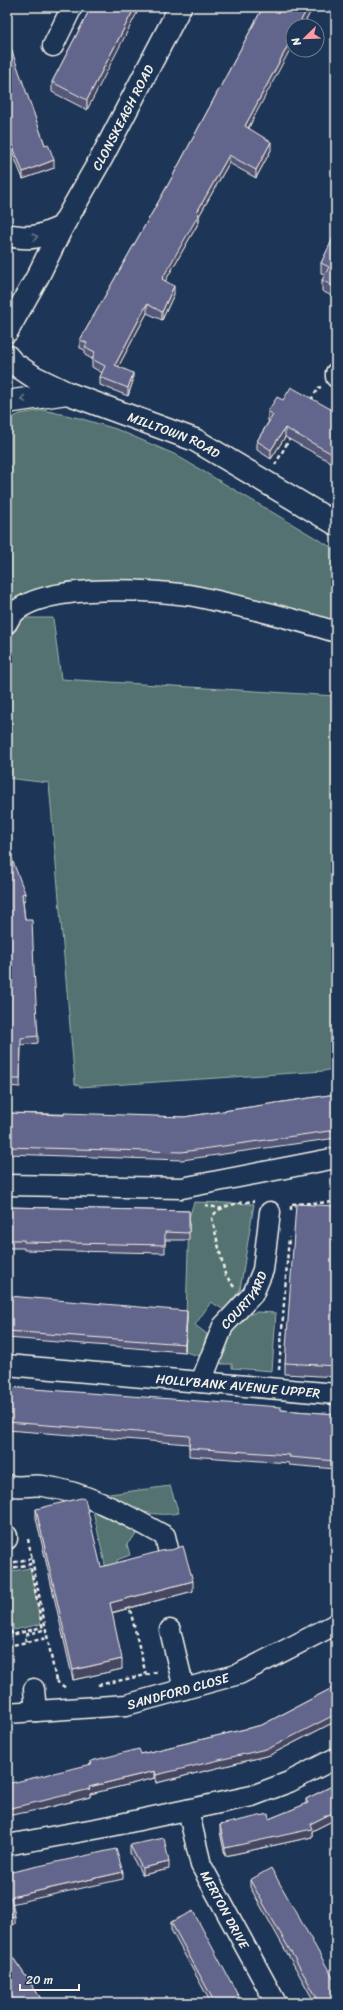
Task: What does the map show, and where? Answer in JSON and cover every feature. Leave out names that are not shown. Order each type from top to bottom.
[{"type":"main road","name":"CLONSKEAGH ROAD","points":[[7,331],[38,276],[62,227],[102,157],[180,7]]},
{"type":"main road","points":[[7,235],[29,239],[62,227]]},
{"type":"main road","name":"MILLTOWN ROAD","points":[[7,356],[17,366],[67,393],[195,440],[336,524]]},
{"type":"main road","points":[[7,402],[67,393]]},
{"type":"street","points":[[53,46],[72,7]]},
{"type":"street","points":[[7,622],[10,616],[24,605],[48,595],[118,590],[190,595],[286,617],[336,632]]},
{"type":"street","points":[[7,1185],[182,1188],[336,1158]]},
{"type":"street","name":"COURTYARD","points":[[201,1382],[223,1326],[254,1294],[263,1270],[270,1205]]},
{"type":"street","name":"HOLLYBANK AVENUE UPPER","points":[[7,1365],[336,1394]]},
{"type":"street","points":[[7,1486],[20,1488],[44,1486],[79,1495],[119,1510],[165,1536],[168,1550]]},
{"type":"street","name":"SANDFORD CLOSE","points":[[7,1713],[126,1705],[239,1674],[336,1624]]},
{"type":"street","points":[[170,1630],[184,1689]]},
{"type":"street","points":[[36,1711],[42,1686]]},
{"type":"street","points":[[7,1845],[252,1796],[290,1782],[336,1758]]},
{"type":"street","name":"MERTON DRIVE","points":[[188,1810],[201,1865],[276,2003]]},
{"type":"path","points":[[310,401],[318,388],[332,379]]},
{"type":"path","points":[[277,462],[292,435]]},
{"type":"path","points":[[247,1300],[232,1286],[225,1274],[212,1218],[216,1212],[223,1209],[270,1205],[336,1202]]},
{"type":"path","points":[[291,1204],[291,1211]]},
{"type":"path","points":[[272,1372],[278,1372],[289,1234]]},
{"type":"path","points":[[27,1536],[56,1681],[64,1687],[71,1689]]},
{"type":"path","points":[[7,1564],[32,1558]]},
{"type":"path","points":[[7,1569],[30,1564],[43,1630],[25,1635],[26,1642]]},
{"type":"path","points":[[94,1686],[146,1675],[128,1598]]},
{"type":"path","points":[[7,1610],[12,1635],[42,1627]]},
{"type":"path","points":[[7,1646],[48,1638]]},
{"type":"path","points":[[42,1686],[56,1681]]},
{"type":"green space","points":[[43,410],[79,418],[116,429],[174,454],[336,550],[336,627],[126,585],[7,611],[7,420],[20,414]]},
{"type":"green space","points":[[20,618],[53,618],[61,679],[336,696],[336,1068],[324,1071],[80,1087],[75,1084],[49,783],[7,778],[7,644]]},
{"type":"green space","points":[[194,1202],[254,1204],[240,1290],[224,1310],[211,1302],[195,1325],[207,1334],[200,1356],[185,1352],[189,1218]]},
{"type":"green space","points":[[257,1312],[276,1313],[272,1371],[232,1368],[232,1364],[221,1364],[224,1348],[231,1332],[243,1319]]},
{"type":"green space","points":[[170,1486],[179,1513],[159,1514],[139,1511],[102,1495]]},
{"type":"green space","points":[[92,1506],[135,1528],[137,1534],[127,1544],[130,1555],[117,1560],[122,1588],[111,1591]]},
{"type":"green space","points":[[30,1568],[41,1624],[14,1630],[7,1599],[7,1572]]},
{"type":"building","points":[[91,7],[135,7],[87,100],[52,82]]},
{"type":"building","points":[[263,7],[308,7],[302,18],[285,18],[285,51],[245,126],[271,142],[256,170],[229,155],[197,212],[199,214],[162,279],[174,286],[162,312],[147,304],[115,365],[133,373],[128,388],[100,377],[105,366],[92,359],[95,352],[85,347],[87,343],[80,340],[169,183]]},
{"type":"building","points":[[7,40],[45,145],[48,144],[54,160],[23,172],[7,132]]},
{"type":"building","points":[[335,234],[336,288],[322,280],[329,267],[321,263]]},
{"type":"building","points":[[291,387],[336,412],[336,456],[285,428],[271,450],[257,441],[273,415],[268,411],[277,397],[283,400]]},
{"type":"building","points":[[7,846],[25,893],[22,894],[25,920],[32,920],[38,1036],[21,1038],[20,1079],[7,1079]]},
{"type":"building","points":[[336,1094],[336,1130],[182,1152],[7,1147],[7,1113],[64,1115],[64,1113],[184,1117]]},
{"type":"building","points":[[296,1204],[336,1206],[336,1366],[285,1363]]},
{"type":"building","points":[[7,1207],[189,1211],[189,1233],[165,1232],[165,1245],[24,1242],[24,1240],[7,1240]]},
{"type":"building","points":[[7,1294],[9,1296],[187,1311],[185,1344],[7,1331]]},
{"type":"building","points":[[7,1387],[281,1407],[281,1410],[336,1414],[336,1461],[289,1457],[290,1455],[189,1448],[190,1436],[7,1422]]},
{"type":"building","points":[[81,1498],[85,1499],[101,1567],[183,1546],[193,1581],[110,1603],[122,1659],[73,1670],[36,1509]]},
{"type":"building","points":[[336,1686],[336,1714],[270,1748],[156,1775],[155,1771],[89,1787],[90,1789],[7,1809],[7,1784],[92,1764],[91,1761],[139,1749],[141,1754],[262,1725]]},
{"type":"building","points":[[336,1784],[336,1811],[310,1824],[312,1829],[225,1848],[220,1825],[268,1814],[269,1819],[308,1803],[306,1799]]},
{"type":"building","points":[[164,1838],[169,1862],[142,1868],[130,1845]]},
{"type":"building","points":[[116,1849],[123,1872],[11,1897],[15,1916],[7,1918],[7,1873]]},
{"type":"building","points":[[271,1868],[336,1983],[336,2003],[320,2003],[250,1880]]},
{"type":"building","points":[[193,1911],[242,2003],[215,2003],[171,1922]]},
{"type":"building","points":[[7,1949],[44,2003],[15,2003],[10,1995],[8,1996]]}]
